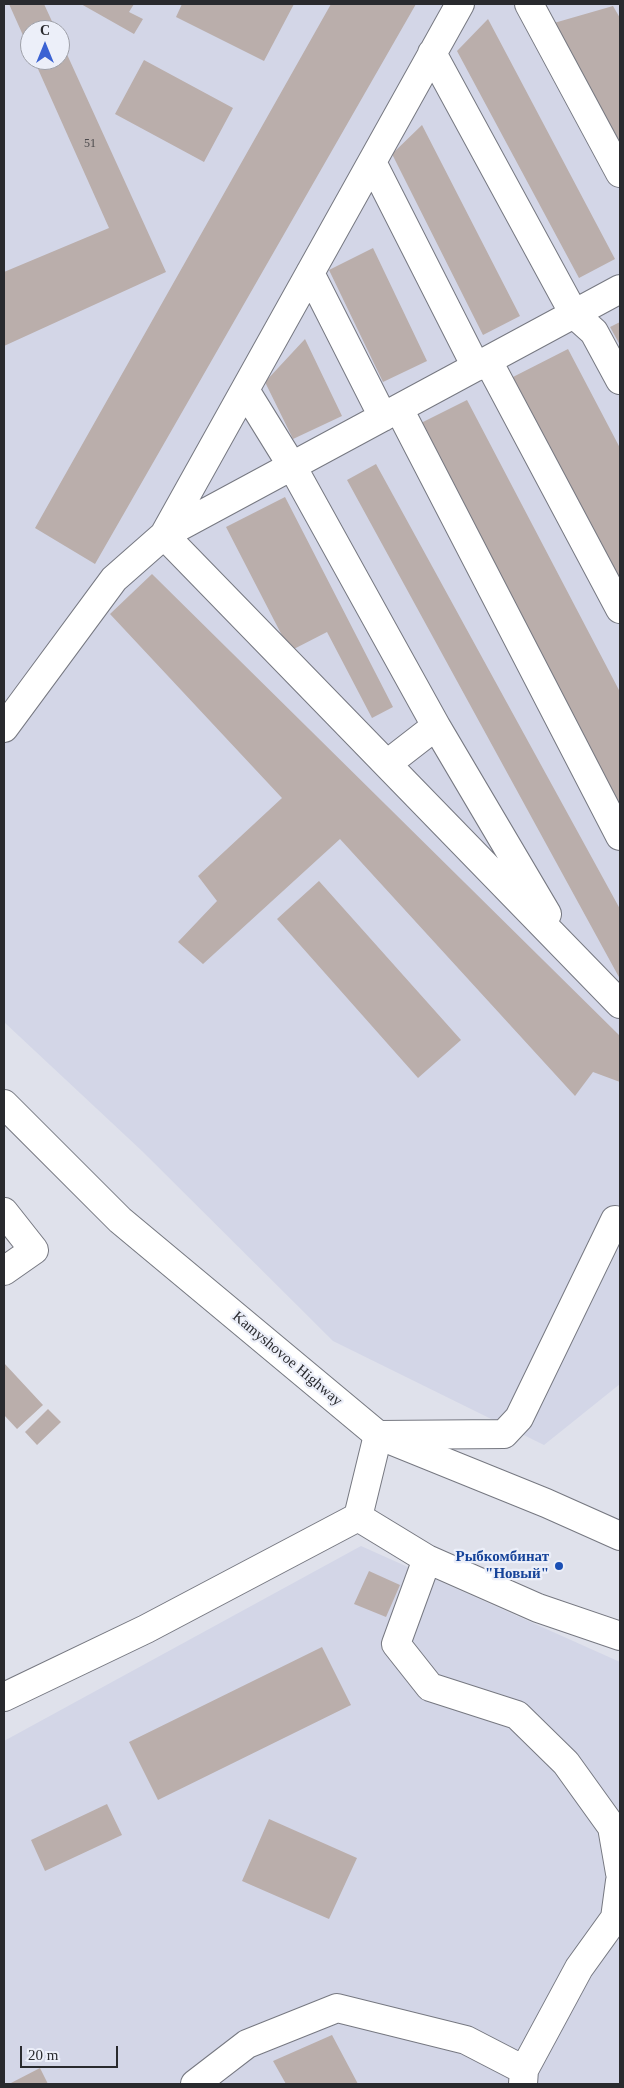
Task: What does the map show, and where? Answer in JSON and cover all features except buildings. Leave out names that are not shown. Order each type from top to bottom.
[{"type":"main road","points":[[164,535],[460,4]]},
{"type":"main road","points":[[529,4],[620,173]]},
{"type":"main road","points":[[432,53],[574,314],[594,332],[620,380]]},
{"type":"main road","points":[[372,162],[482,364],[620,609]]},
{"type":"main road","points":[[310,273],[391,413],[620,836]]},
{"type":"main road","points":[[4,728],[114,579],[164,535],[620,289]]},
{"type":"main road","points":[[245,390],[292,466],[436,726],[569,951]]},
{"type":"main road","points":[[164,535],[620,1004]]},
{"type":"main road","points":[[387,764],[436,726]]},
{"type":"main road","name":"Kamyshovoe Highway","points":[[4,1104],[120,1220],[378,1435],[546,1503],[620,1536]]},
{"type":"main road","points":[[4,1212],[34,1250],[4,1271]]},
{"type":"main road","points":[[4,1696],[146,1629],[358,1517],[378,1435],[504,1434],[519,1418],[615,1220]]},
{"type":"main road","points":[[358,1517],[427,1559],[538,1608],[620,1636]]},
{"type":"main road","points":[[427,1559],[396,1644],[430,1687],[516,1715],[566,1763],[612,1827],[620,1872]]},
{"type":"main road","points":[[195,2084],[247,2044],[337,2008],[466,2040],[524,2077],[579,1968],[615,1918],[620,1881]]},
{"type":"shaded area","points":[[4,4],[620,4],[620,1384],[544,1445],[333,1341],[142,1151],[4,1022]]},
{"type":"shaded area","points":[[361,1546],[620,1662],[620,2084],[4,2084],[4,1741]]},
{"type":"place","name":"Рыбкомбинат \"Новый\"","points":[[559,1566]]}]
